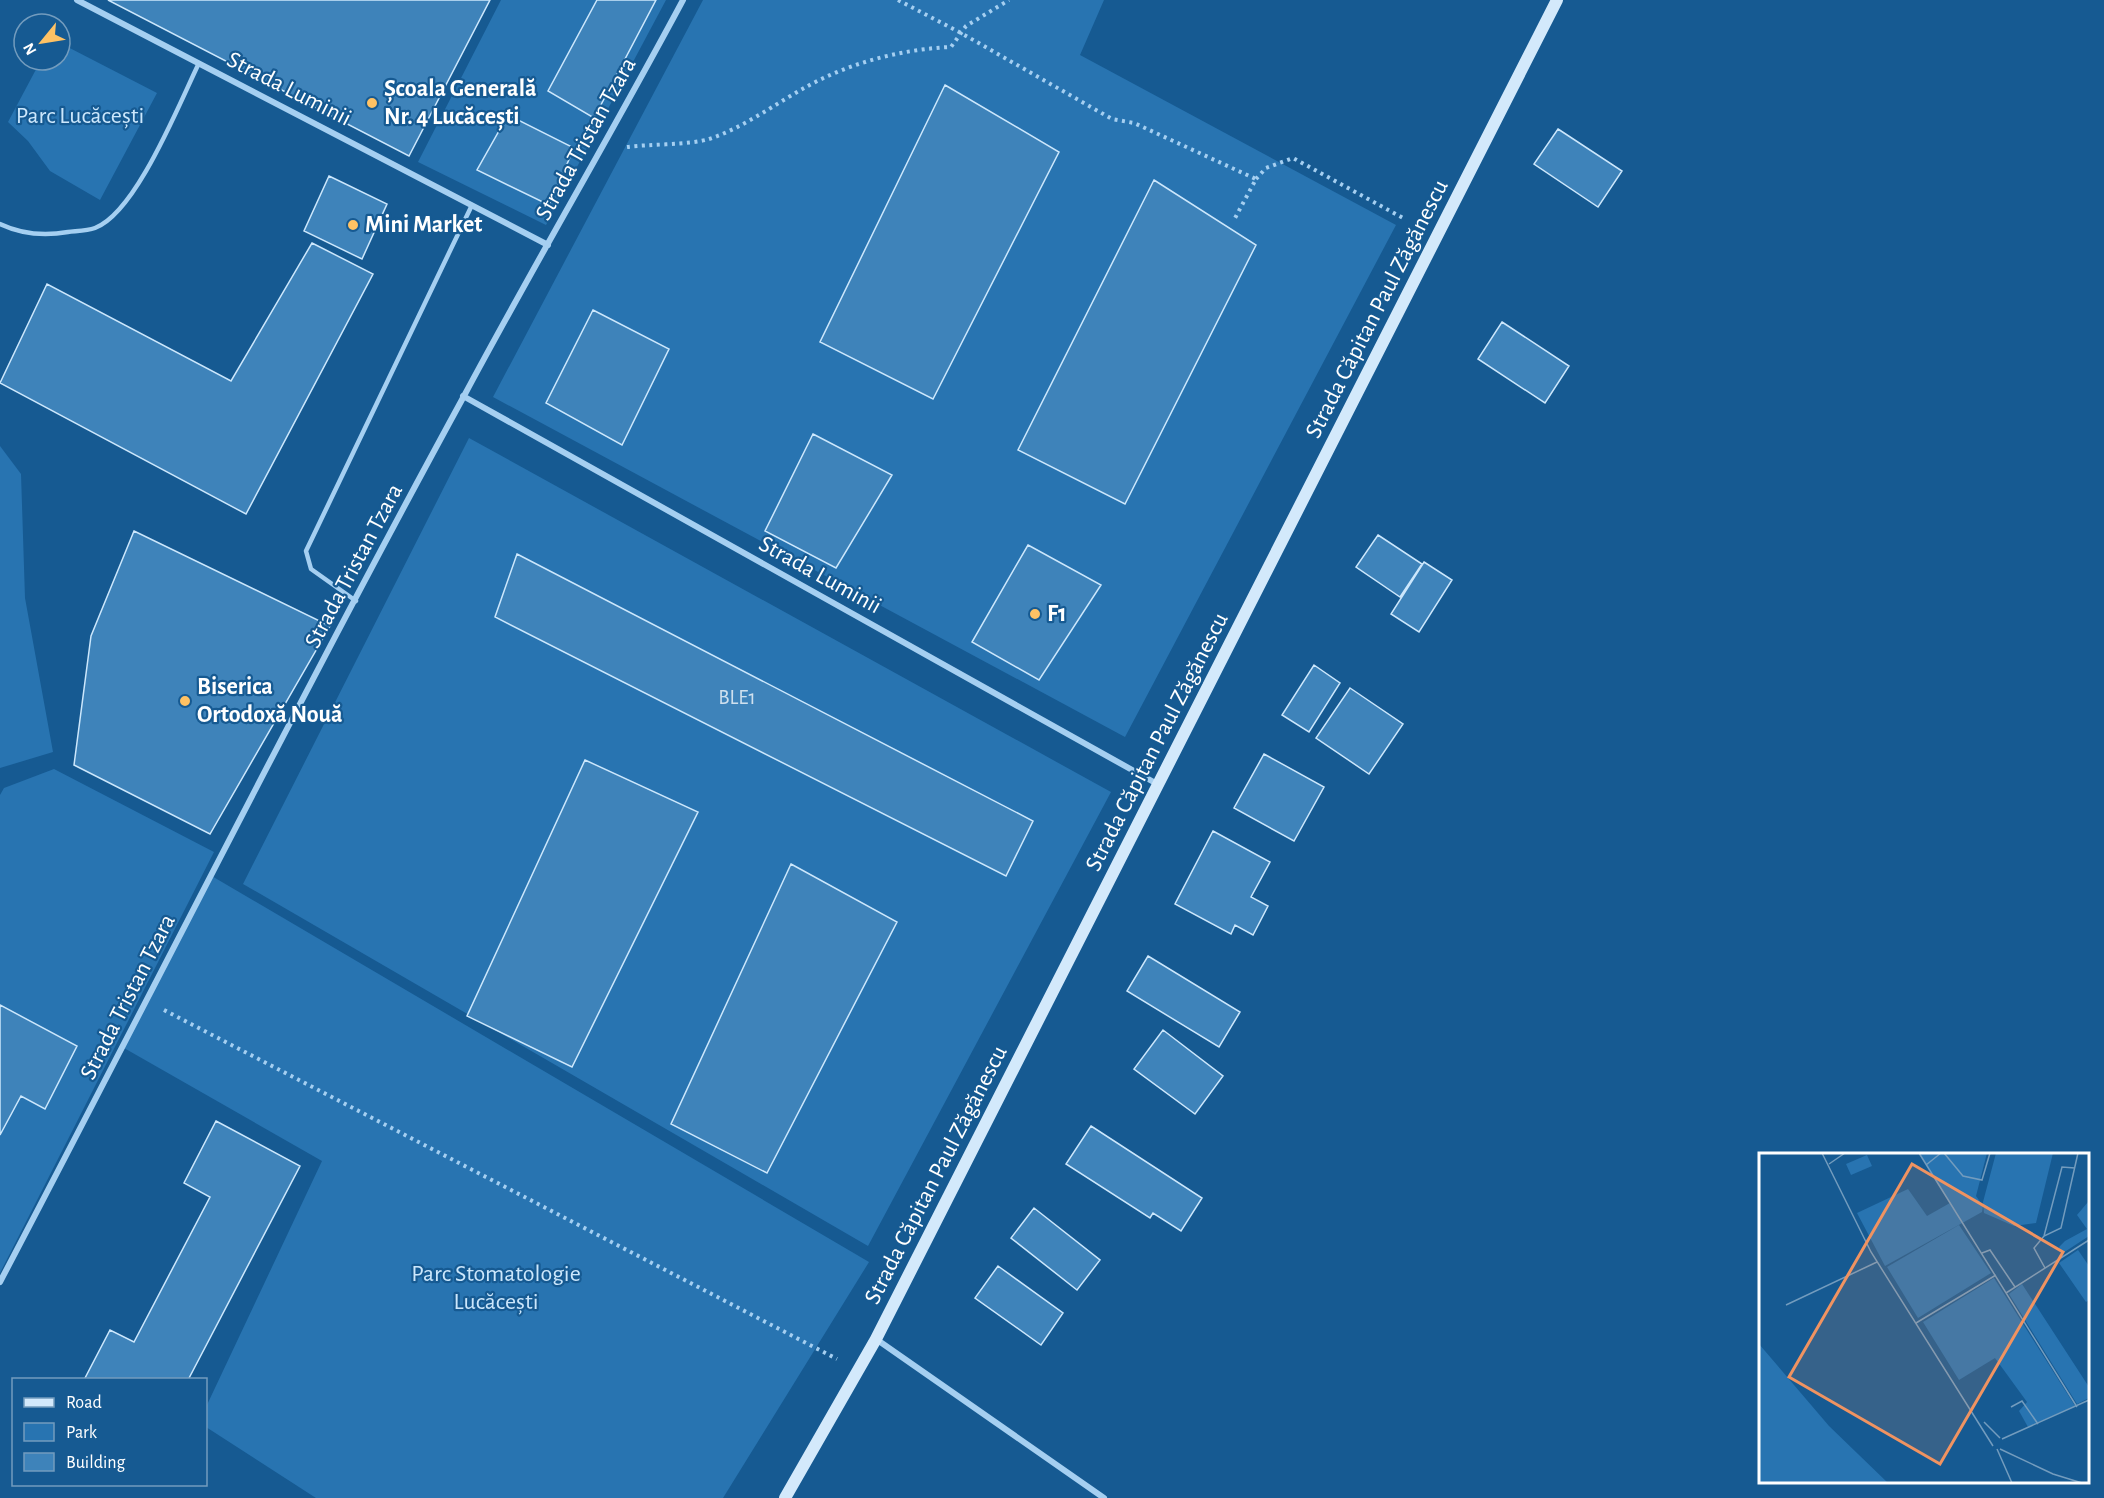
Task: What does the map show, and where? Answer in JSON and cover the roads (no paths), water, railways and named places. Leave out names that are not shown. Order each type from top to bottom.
[{"type":"main road","name":"Strada Căpitan Paul Zăgănescu","points":[[785,1498],[876,1339],[1160,785],[1557,0]]},
{"type":"street","name":"Strada Luminii","points":[[77,0],[548,245]]},
{"type":"street","name":"Strada Tristan Tzara","points":[[0,1282],[148,1002],[210,874],[463,396],[602,150],[683,0]]},
{"type":"street","name":"Strada Luminii","points":[[463,396],[1160,785]]},
{"type":"street","points":[[876,1339],[1104,1498]]},
{"type":"lane","points":[[0,224],[15,231],[53,235],[95,228],[120,211],[140,184],[199,63]]},
{"type":"lane","points":[[356,601],[311,569],[306,551],[472,205]]},
{"type":"place","name":"Școala Generală Nr. 4 Lucăcești","points":[[372,103]]},
{"type":"place","name":"Mini Market","points":[[353,225]]},
{"type":"place","name":"F1","points":[[1035,614]]},
{"type":"place","name":"Biserica Ortodoxă Nouă","points":[[185,701]]},
{"type":"park label","name":"Parc Lucăcești","points":[[80,116]]},
{"type":"park label","name":"Parc Stomatologie Lucăcești","points":[[496,1288]]}]
